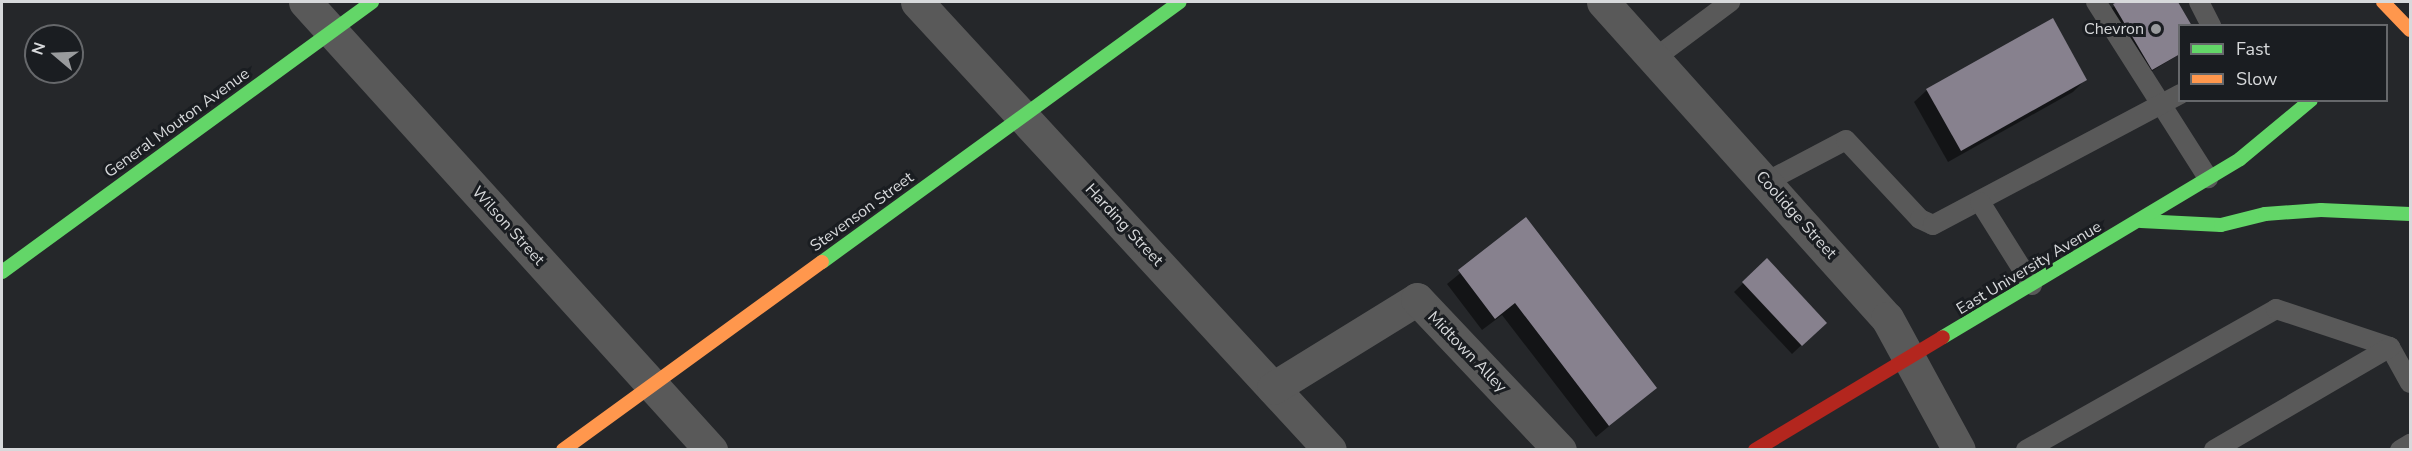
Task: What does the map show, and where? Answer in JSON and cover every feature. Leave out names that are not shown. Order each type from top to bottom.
[{"type":"street","name":"Wilson Street","points":[[305,2],[711,450]]},
{"type":"street","name":"General Mouton Avenue","points":[[2,272],[372,2]]},
{"type":"street","name":"Harding Street","points":[[917,2],[1330,450]]},
{"type":"street","name":"Stevenson Street","points":[[563,450],[1180,2]]},
{"type":"street","name":"Coolidge Street","points":[[1603,2],[1887,318],[1959,450]]},
{"type":"street","points":[[2383,2],[2408,23]]},
{"type":"street","points":[[2408,23],[2410,6]]},
{"type":"street","points":[[2388,33],[2408,23]]},
{"type":"street","name":"East University Avenue","points":[[1755,450],[2141,221],[2208,178],[2308,102]]},
{"type":"street","points":[[2141,221],[2221,225],[2265,214],[2328,210],[2410,214]]},
{"type":"street","name":"Midtown Alley","points":[[1273,388],[1417,299],[1560,450]]},
{"type":"lane","points":[[1655,58],[1730,2]]},
{"type":"lane","points":[[2096,2],[2133,49],[2163,107],[2208,178]]},
{"type":"lane","points":[[1766,182],[1846,140],[1927,222],[1933,225],[2163,107],[2178,96]]},
{"type":"lane","points":[[1980,202],[2032,285]]},
{"type":"lane","points":[[2026,450],[2276,309],[2390,347],[2410,383]]},
{"type":"lane","points":[[2214,450],[2390,347]]},
{"type":"lane","points":[[2400,450],[2410,444]]},
{"type":"building","points":[[2117,2],[2178,2],[2191,24],[2178,24],[2178,55],[2152,70],[2113,4]]},
{"type":"building","points":[[2053,18],[2087,80],[1961,151],[1926,89]]},
{"type":"building","points":[[1526,217],[1657,388],[1609,426],[1515,303],[1495,319],[1458,270]]},
{"type":"building","points":[[1767,258],[1827,323],[1802,346],[1742,282]]},
{"type":"traffic: fast","points":[[2,272],[372,2]]},
{"type":"traffic: fast","points":[[822,262],[1180,2]]},
{"type":"traffic: fast","points":[[1943,337],[2240,159],[2309,102]]},
{"type":"traffic: fast","points":[[2141,221],[2221,225],[2265,214],[2321,210],[2410,214]]},
{"type":"traffic: slow","points":[[2383,2],[2410,30]]},
{"type":"traffic: slow","points":[[563,450],[822,262]]},
{"type":"traffic: jam","points":[[1755,450],[1943,337]]},
{"type":"place","name":"Chevron","points":[[2156,29]]}]
